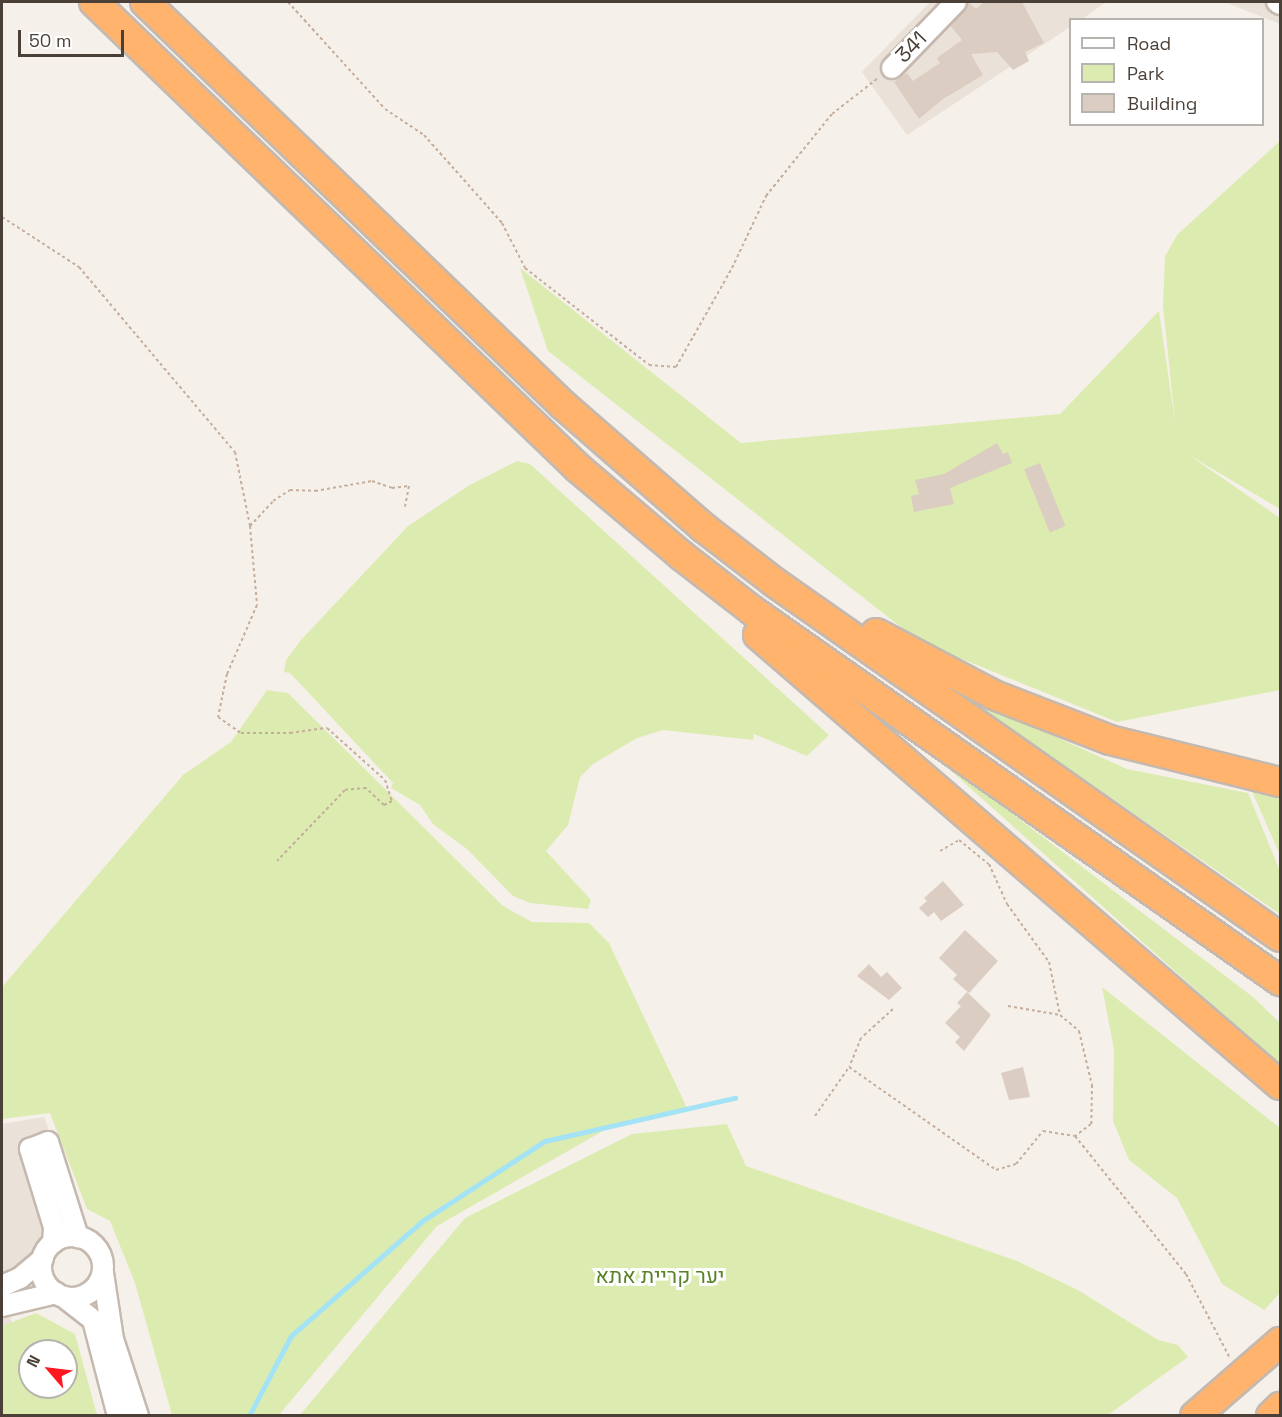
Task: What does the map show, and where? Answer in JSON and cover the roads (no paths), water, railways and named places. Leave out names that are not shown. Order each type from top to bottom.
[{"type":"highway","points":[[94,2],[539,431],[757,634],[1281,1085]]},
{"type":"highway","points":[[145,2],[563,405],[654,488],[774,582],[1281,937]]},
{"type":"highway","points":[[539,431],[631,514],[753,611],[1281,981]]},
{"type":"highway","points":[[654,488],[811,596],[994,695],[1110,740],[1281,782]]},
{"type":"highway","points":[[1195,1416],[1241,1379],[1281,1342]]},
{"type":"highway","points":[[1271,1416],[1281,1407]]},
{"type":"street","name":"341","points":[[892,68],[956,2]]},
{"type":"street","points":[[78,1237],[48,1142],[30,1149],[54,1227],[42,1275],[60,1295],[93,1320],[118,1416]]},
{"type":"street","points":[[2,1286],[20,1278],[48,1251],[78,1237],[93,1243],[100,1252],[109,1321],[138,1416]]},
{"type":"street","points":[[2,1306],[60,1295],[84,1296],[93,1290],[103,1273]]},
{"type":"waterway","points":[[249,1416],[291,1336],[421,1222],[545,1141],[735,1098]]},
{"type":"park label","name":"יער קריית אתא","points":[[660,1276]]}]
